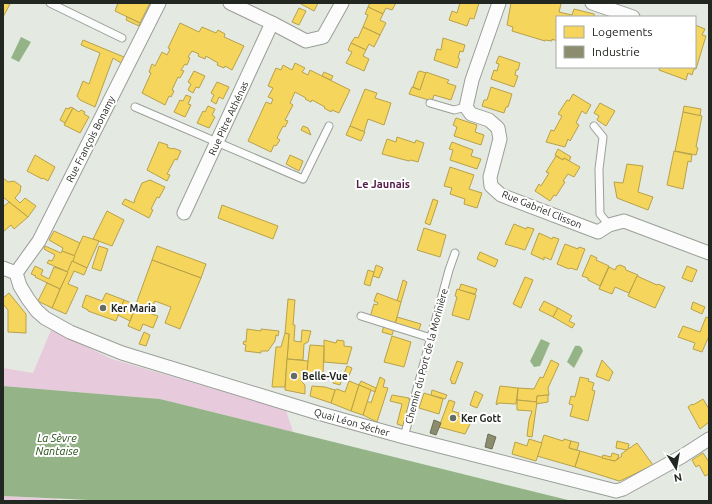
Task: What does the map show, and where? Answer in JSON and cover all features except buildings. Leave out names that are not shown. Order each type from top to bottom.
[{"type":"street","name":"Rue François Bonamy","points":[[16,273],[39,240],[159,3]]},
{"type":"street","points":[[230,3],[306,41],[323,37],[342,3]]},
{"type":"street","points":[[466,107],[472,80],[499,3]]},
{"type":"street","points":[[592,3],[630,16]]},
{"type":"street","name":"Rue Pitre Athénas","points":[[184,213],[272,23]]},
{"type":"street","name":"Rue Gabriel Clisson","points":[[466,107],[472,114],[489,120],[498,128],[500,139],[490,177],[491,186],[501,194],[603,228]]},
{"type":"street","points":[[603,228],[624,221],[709,253]]},
{"type":"street","points":[[3,268],[16,273]]},
{"type":"street","name":"Quai Léon Sécher","points":[[16,273],[20,286],[28,299],[44,318],[70,332],[122,353],[318,413],[404,437],[616,491],[623,489],[709,439]]},
{"type":"lane","points":[[50,3],[122,38]]},
{"type":"lane","points":[[430,103],[454,110],[466,107]]},
{"type":"lane","points":[[135,107],[303,179],[329,126]]},
{"type":"lane","points":[[594,126],[603,137],[599,169],[600,214],[603,228]]},
{"type":"lane","name":"Chemin du Port de la Morinière","points":[[404,437],[449,270],[455,253]]},
{"type":"lane","points":[[361,316],[431,338]]},
{"type":"shaded area","points":[[51,330],[112,359],[286,410],[293,432],[160,399],[3,386],[3,368],[33,373]]},
{"type":"shaded area","points":[[3,496],[57,499],[58,501],[3,501]]},
{"type":"water","points":[[21,37],[31,42],[19,62],[11,58]]},
{"type":"water","points":[[541,339],[550,343],[540,366],[534,367],[530,361]]},
{"type":"water","points":[[575,346],[580,346],[583,351],[574,368],[567,362]]},
{"type":"water","name":"La Sèvre Nantaise","points":[[3,386],[160,399],[572,501],[110,501],[3,496]]},
{"type":"place","name":"Ker Maria","points":[[103,308]]},
{"type":"place","name":"Belle-Vue","points":[[294,376]]},
{"type":"place","name":"Ker Gott","points":[[453,418]]},
{"type":"district","name":"Le Jaunais","points":[[383,184]]}]
